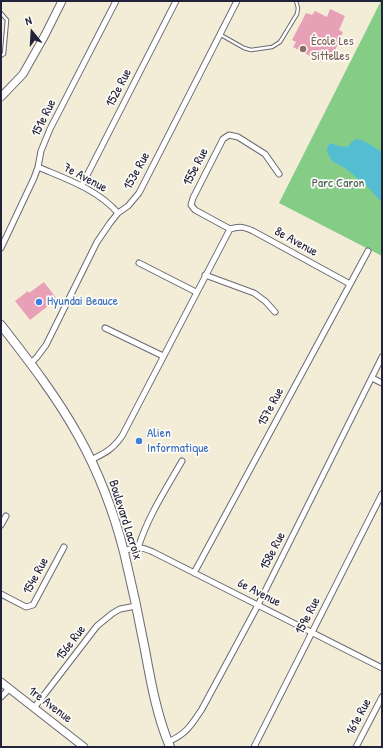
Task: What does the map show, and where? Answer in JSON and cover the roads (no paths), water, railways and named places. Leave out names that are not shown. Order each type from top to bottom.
[{"type":"main road","name":"Boulevard Lacroix","points":[[1,325],[31,363],[69,420],[91,460],[108,501],[124,551],[154,696],[160,721],[169,745]]},
{"type":"street","points":[[1,97],[23,74],[62,1]]},
{"type":"street","name":"151e Rue","points":[[1,248],[34,178],[41,151],[50,129],[116,1]]},
{"type":"street","name":"152e Rue","points":[[82,185],[176,1]]},
{"type":"street","name":"153e Rue","points":[[31,363],[46,345],[97,242],[118,213],[128,206],[140,193],[237,1]]},
{"type":"street","name":"155e Rue","points":[[230,229],[195,210],[191,204],[223,139],[229,135],[238,137],[265,154],[279,174]]},
{"type":"street","name":"7e Avenue","points":[[38,167],[82,185],[111,204],[118,213]]},
{"type":"street","name":"8e Avenue","points":[[230,229],[240,226],[249,229],[350,284]]},
{"type":"street","points":[[91,460],[107,452],[122,436],[230,229]]},
{"type":"street","name":"157e Rue","points":[[194,573],[368,251]]},
{"type":"street","points":[[139,263],[196,292]]},
{"type":"street","points":[[205,275],[254,293],[265,301],[275,312]]},
{"type":"street","points":[[105,328],[163,356]]},
{"type":"street","name":"158e Rue","points":[[169,745],[186,731],[202,709],[258,605],[382,357]]},
{"type":"street","points":[[372,378],[382,382]]},
{"type":"street","points":[[138,548],[142,534],[149,520],[182,461]]},
{"type":"street","name":"159e Rue","points":[[254,747],[382,494]]},
{"type":"street","points":[[1,525],[6,516]]},
{"type":"street","name":"154e Rue","points":[[1,594],[26,607],[33,605],[64,548]]},
{"type":"street","name":"6e Avenue","points":[[124,551],[132,548],[138,548],[153,552],[382,668]]},
{"type":"street","name":"156e Rue","points":[[34,708],[97,626],[120,609],[136,606]]},
{"type":"street","name":"1re Avenue","points":[[1,682],[84,747]]},
{"type":"street","points":[[1,697],[9,689]]},
{"type":"street","name":"161e Rue","points":[[356,747],[382,697]]},
{"type":"lane","points":[[220,34],[244,48],[251,50],[272,46],[280,42],[297,14],[298,8],[296,1]]},
{"type":"lane","points":[[1,13],[7,20],[4,54],[1,56]]},
{"type":"water","points":[[357,139],[367,142],[382,152],[382,203],[368,187],[345,168],[332,161],[327,151],[330,143],[347,147]]},
{"type":"place","name":"École Les Sittelles","points":[[303,49]]},
{"type":"place","name":"Hyundai Beauce","points":[[39,302]]},
{"type":"place","name":"Alien Informatique","points":[[139,441]]},
{"type":"park label","name":"Parc Caron","points":[[338,184]]}]
